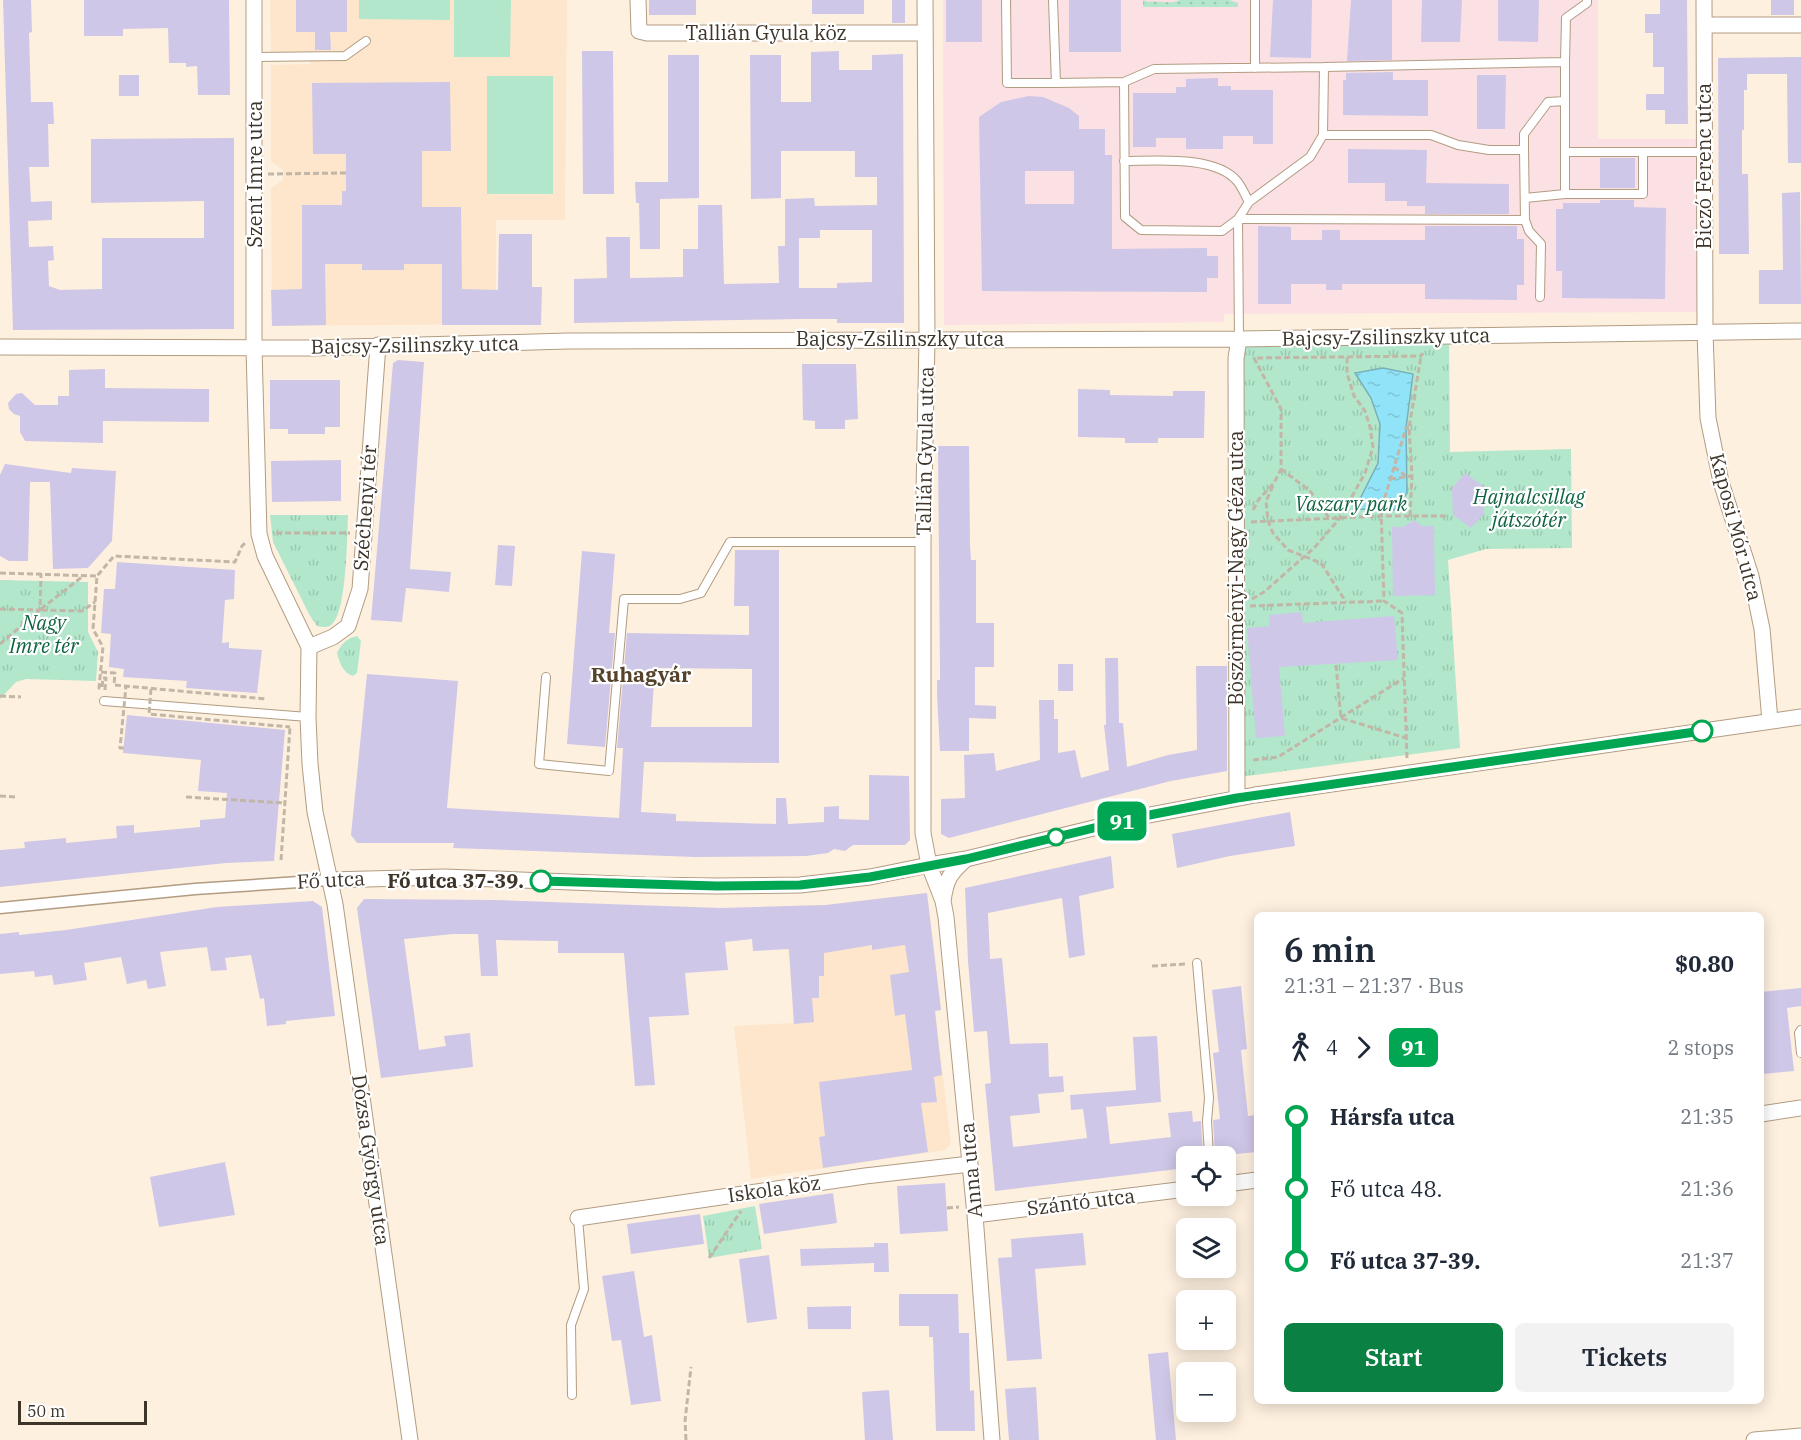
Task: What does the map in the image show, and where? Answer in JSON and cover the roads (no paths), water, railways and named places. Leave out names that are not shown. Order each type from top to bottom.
[{"type":"street","name":"Szent Imre utca","points":[[254,0],[254,348]]},
{"type":"street","name":"Tallián Gyula köz","points":[[638,0],[639,31],[647,33],[924,33]]},
{"type":"street","name":"Tallián Gyula utca","points":[[925,0],[927,339],[923,542],[923,833],[929,865]]},
{"type":"street","name":"Biczó Ferenc utca","points":[[1704,0],[1705,332]]},
{"type":"street","points":[[1704,25],[1801,25]]},
{"type":"street","name":"Bajcsy-Zsilinszky utca","points":[[0,346],[311,348],[579,341],[1239,339],[1801,331]]},
{"type":"street","name":"Kaposi Mór utca","points":[[1705,332],[1708,418],[1720,482],[1751,576],[1762,629],[1770,722]]},
{"type":"street","name":"Böszörményi-Nagy Géza utca","points":[[1237,798],[1236,358],[1239,339]]},
{"type":"street","name":"Széchenyi tér","points":[[309,648],[333,637],[348,626],[360,589],[378,345]]},
{"type":"street","points":[[254,348],[259,534],[265,556],[309,648],[310,764],[315,812],[329,880]]},
{"type":"street","name":"Fő utca","points":[[0,908],[195,889],[329,880],[444,878],[669,885],[800,885],[870,877],[966,859],[1139,817],[1237,798],[1801,717]]},
{"type":"street","name":"Anna utca","points":[[966,859],[952,872],[946,884],[944,901],[975,1215],[992,1440]]},
{"type":"street","name":"Anna utca","points":[[929,865],[944,901]]},
{"type":"street","name":"Dózsa György utca","points":[[329,880],[335,904],[410,1440]]},
{"type":"street","points":[[1764,1114],[1801,1108]]},
{"type":"street","name":"Iskola köz","points":[[578,1218],[753,1192],[970,1164]]},
{"type":"street","points":[[1236,1183],[1254,1180]]},
{"type":"street","name":"Szántó utca","points":[[975,1215],[1176,1190]]},
{"type":"street","points":[[1754,1440],[1801,1436]]},
{"type":"lane","points":[[1006,0],[1007,83],[1124,82],[1154,69],[1565,62]]},
{"type":"lane","points":[[1053,0],[1056,83]]},
{"type":"lane","points":[[1254,0],[1255,68]]},
{"type":"lane","points":[[1566,194],[1566,18],[1587,3],[1587,0]]},
{"type":"lane","points":[[255,57],[345,56],[366,41]]},
{"type":"lane","points":[[1124,82],[1125,217],[1141,230],[1222,231],[1238,219],[1249,202],[1310,157],[1323,135],[1324,67]]},
{"type":"lane","points":[[1540,297],[1541,244],[1529,231],[1525,220],[1524,134],[1548,102],[1565,101]]},
{"type":"lane","points":[[1323,135],[1431,135],[1458,145],[1489,150],[1524,150]]},
{"type":"lane","points":[[1565,152],[1704,152]]},
{"type":"lane","points":[[1525,198],[1566,194],[1643,194],[1643,152]]},
{"type":"lane","points":[[1124,161],[1208,165],[1224,171],[1237,181],[1249,202]]},
{"type":"lane","points":[[1238,219],[1525,220]]},
{"type":"lane","points":[[1238,219],[1239,339]]},
{"type":"lane","points":[[546,677],[539,764],[609,771],[624,599],[680,599],[701,593],[730,542],[923,542]]},
{"type":"lane","points":[[104,700],[308,717]]},
{"type":"lane","points":[[1197,963],[1209,1098],[1208,1146]]},
{"type":"lane","points":[[1801,1030],[1799,1034],[1801,1053]]},
{"type":"lane","points":[[572,1395],[571,1325],[584,1289],[578,1218]]},
{"type":"water","points":[[1383,368],[1413,374],[1406,428],[1407,493],[1394,510],[1355,509],[1378,463],[1380,424],[1371,398],[1355,373]]},
{"type":"place","name":"Fő utca 37-39.","points":[[541,881]]},
{"type":"district","name":"Ruhagyár","points":[[641,675]]},
{"type":"park label","name":"Vaszary park","points":[[1351,504]]},
{"type":"park label","name":"Hajnalcsillag játszótér","points":[[1529,508]]},
{"type":"park label","name":"Nagy Imre tér","points":[[44,634]]}]
